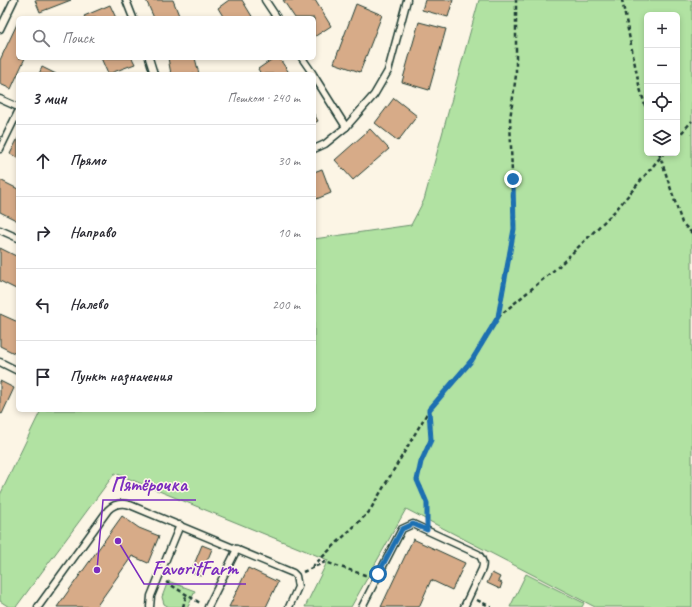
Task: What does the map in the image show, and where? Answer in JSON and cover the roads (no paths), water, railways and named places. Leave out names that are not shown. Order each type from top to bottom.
[{"type":"lane","points":[[0,29],[14,0]]},
{"type":"lane","points":[[126,0],[132,16]]},
{"type":"lane","points":[[265,0],[276,16]]},
{"type":"lane","points":[[316,148],[324,144],[346,127],[374,95],[388,71],[407,0]]},
{"type":"lane","points":[[150,60],[154,72]]},
{"type":"lane","points":[[303,60],[311,72]]},
{"type":"lane","points":[[316,80],[346,127]]},
{"type":"lane","points":[[0,99],[16,106]]},
{"type":"lane","points":[[0,149],[16,116]]},
{"type":"lane","points":[[0,230],[16,237]]},
{"type":"lane","points":[[0,362],[16,370]]},
{"type":"lane","points":[[38,607],[108,510],[114,505],[126,504],[287,570],[296,576],[298,587],[289,607]]},
{"type":"lane","points":[[362,607],[402,529],[413,524],[481,556],[483,564],[464,607]]},
{"type":"lane","points":[[150,607],[150,596],[180,525]]},
{"type":"lane","points":[[206,606],[237,549]]},
{"type":"place","name":"FavoritFarm","points":[[118,541]]},
{"type":"place","name":"Пятёрочка","points":[[97,570]]}]
